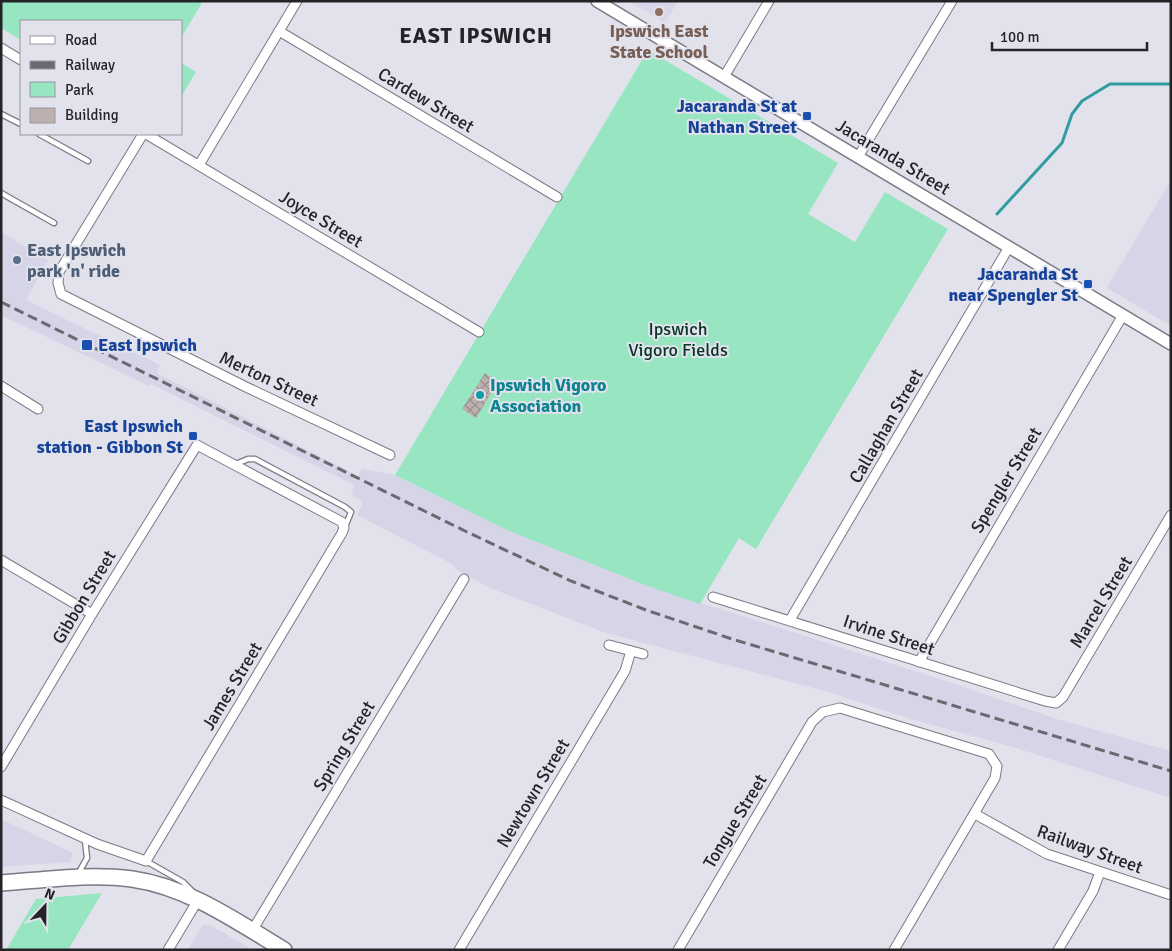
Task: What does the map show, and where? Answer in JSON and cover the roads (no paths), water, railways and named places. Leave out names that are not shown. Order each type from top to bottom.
[{"type":"main road","points":[[1,883],[104,877],[145,881],[172,889],[198,900],[284,950]]},
{"type":"street","points":[[199,165],[297,1]]},
{"type":"street","name":"Jacaranda Street","points":[[596,1],[1171,344]]},
{"type":"street","points":[[724,77],[769,1]]},
{"type":"street","points":[[858,157],[952,1]]},
{"type":"street","name":"Cardew Street","points":[[279,31],[557,197]]},
{"type":"street","points":[[1,48],[20,59]]},
{"type":"street","name":"Merton Street","points":[[143,135],[59,272],[58,287],[65,297],[244,386],[390,455]]},
{"type":"street","name":"Joyce Street","points":[[146,135],[479,332]]},
{"type":"street","name":"Callaghan Street","points":[[790,620],[1009,247]]},
{"type":"street","name":"Spengler Street","points":[[919,662],[1123,315]]},
{"type":"street","points":[[1,386],[38,409]]},
{"type":"street","name":"Gibbon Street","points":[[1,767],[92,614],[197,445],[236,464]]},
{"type":"street","points":[[236,464],[342,522],[344,528]]},
{"type":"street","name":"Marcel Street","points":[[1056,703],[1063,697],[1171,515]]},
{"type":"street","name":"James Street","points":[[146,861],[344,528]]},
{"type":"street","points":[[1,560],[92,614]]},
{"type":"street","name":"Spring Street","points":[[252,931],[464,579]]},
{"type":"street","name":"Irvine Street","points":[[713,597],[1056,703]]},
{"type":"street","points":[[609,645],[643,654]]},
{"type":"street","name":"Newtown Street","points":[[459,950],[625,671],[631,651]]},
{"type":"street","name":"Tongue Street","points":[[678,950],[812,722],[823,712],[840,708],[989,754],[997,766],[995,778],[975,814]]},
{"type":"street","points":[[1,800],[85,839],[126,856],[146,861]]},
{"type":"street","points":[[894,950],[975,814]]},
{"type":"street","name":"Railway Street","points":[[975,814],[1047,854],[1171,895]]},
{"type":"street","points":[[1058,950],[1093,891],[1100,872]]},
{"type":"street","points":[[168,950],[198,900]]},
{"type":"lane","points":[[1,114],[20,124]]},
{"type":"lane","points":[[41,135],[88,161]]},
{"type":"lane","points":[[1,193],[54,223]]},
{"type":"lane","points":[[236,464],[248,459],[255,459],[345,507],[351,512],[344,528]]},
{"type":"lane","points":[[76,878],[87,858],[85,839]]},
{"type":"lane","points":[[146,861],[183,882],[198,900]]},
{"type":"waterway","points":[[997,214],[1062,143],[1072,114],[1082,101],[1110,84],[1171,84]]},
{"type":"railway","points":[[1,302],[465,531],[571,581],[646,610],[732,639],[1171,771]]},
{"type":"place","name":"Ipswich East State School","points":[[659,12]]},
{"type":"place","name":"Jacaranda St at Nathan Street","points":[[807,116]]},
{"type":"place","name":"East Ipswich park 'n' ride","points":[[17,260]]},
{"type":"place","name":"Jacaranda St near Spengler St","points":[[1088,284]]},
{"type":"place","name":"East Ipswich","points":[[87,345]]},
{"type":"place","name":"Ipswich Vigoro Association","points":[[480,395]]},
{"type":"place","name":"East Ipswich station - Gibbon St","points":[[193,436]]},
{"type":"district","name":"EAST IPSWICH","points":[[476,35]]},
{"type":"park label","name":"Ipswich Vigoro Fields","points":[[678,339]]}]
